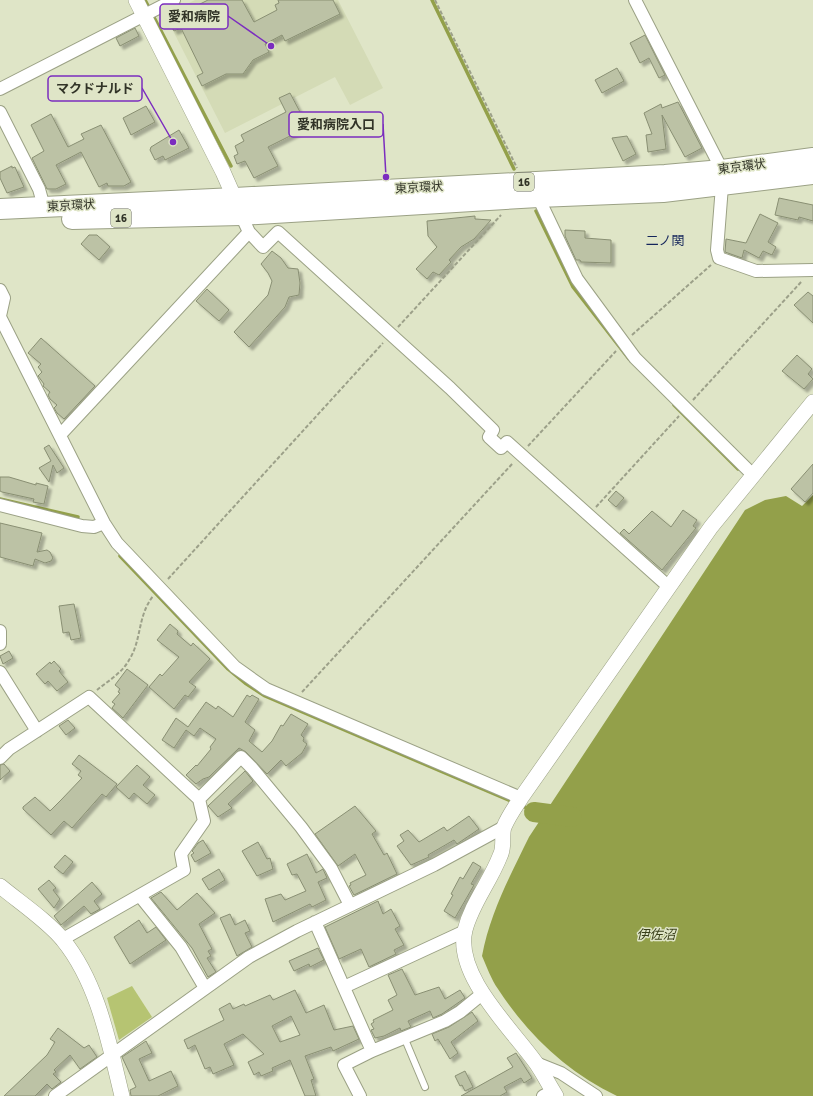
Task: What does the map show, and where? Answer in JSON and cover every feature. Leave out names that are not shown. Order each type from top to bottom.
[{"type":"highway","name":"東京環状","points":[[0,222],[242,215],[538,197],[663,192],[813,158]]},
{"type":"highway","name":"東京環状","points":[[0,209],[44,207],[242,215],[525,182],[722,178],[813,174]]},
{"type":"street","points":[[136,0],[223,172],[242,215],[263,247],[278,232],[494,430],[489,437],[501,448],[507,442],[669,587]]},
{"type":"street","points":[[0,89],[174,0]]},
{"type":"street","points":[[635,0],[722,178],[717,250],[719,258],[756,271],[813,270]]},
{"type":"street","points":[[0,112],[39,189],[44,207]]},
{"type":"street","points":[[538,197],[578,280],[621,346],[635,358],[683,412],[752,474]]},
{"type":"street","points":[[60,435],[242,215]]},
{"type":"street","points":[[0,290],[4,298],[0,317],[104,523],[117,544],[156,592],[235,667],[266,689],[521,798]]},
{"type":"street","points":[[551,1094],[536,1062],[482,994],[467,960],[464,945],[465,931],[474,905],[500,856],[504,846],[504,828],[521,798],[710,527],[752,474],[813,402]]},
{"type":"street","points":[[0,505],[82,526],[94,527],[104,523]]},
{"type":"street","points":[[0,631],[0,644]]},
{"type":"street","points":[[0,672],[37,731]]},
{"type":"street","points":[[0,758],[9,749],[90,697],[199,799],[204,821],[181,854],[184,870],[63,939]]},
{"type":"street","points":[[199,799],[241,757],[301,827],[330,868],[350,905]]},
{"type":"street","points":[[55,1096],[249,957],[315,922],[434,865],[504,828]]},
{"type":"street","points":[[0,886],[63,939],[81,966],[112,1054],[122,1096]]},
{"type":"street","points":[[140,896],[181,947],[205,988]]},
{"type":"street","points":[[315,922],[372,1051]]},
{"type":"street","points":[[344,987],[465,931]]},
{"type":"street","points":[[360,1096],[344,1065],[372,1051],[455,1015],[482,994]]},
{"type":"street","points":[[536,1062],[561,1073],[596,1096]]},
{"type":"lane","points":[[404,1037],[425,1087]]},
{"type":"path","points":[[435,0],[525,182]]},
{"type":"path","points":[[90,697],[130,660],[142,613],[156,592],[503,213],[506,199]]},
{"type":"path","points":[[294,701],[621,346],[719,258]]},
{"type":"path","points":[[588,515],[813,270]]},
{"type":"shaded area","points":[[195,0],[338,0],[383,88],[350,105],[335,77],[225,133],[165,15]]},
{"type":"shaded area","points":[[132,986],[152,1017],[119,1040],[107,998]]},
{"type":"water","name":"伊佐沼","points":[[813,495],[813,1096],[617,1096],[582,1076],[565,1064],[536,1037],[510,1006],[493,981],[482,956],[490,925],[501,895],[529,837],[745,510],[765,500],[786,496],[802,506]]},
{"type":"building","points":[[208,0],[242,0],[254,22],[277,10],[275,5],[279,3],[278,0],[333,0],[340,14],[285,41],[282,35],[265,44],[269,52],[253,60],[243,74],[226,74],[202,86],[197,76],[203,73],[181,28],[174,31],[168,20]]},
{"type":"building","points":[[135,28],[139,36],[120,46],[116,38]]},
{"type":"building","points":[[645,35],[665,75],[659,78],[649,58],[640,63],[630,43]]},
{"type":"building","points":[[617,68],[624,81],[602,93],[595,80]]},
{"type":"building","points":[[290,93],[308,127],[268,147],[278,166],[254,178],[245,161],[237,164],[234,156],[238,154],[235,146],[244,141],[241,135],[286,112],[279,98]]},
{"type":"building","points":[[678,102],[702,148],[685,157],[662,115],[666,149],[648,152],[646,135],[652,134],[644,113],[661,104],[662,108]]},
{"type":"building","points":[[146,106],[155,122],[131,135],[123,118]]},
{"type":"building","points":[[51,114],[68,147],[84,139],[81,134],[101,125],[131,182],[124,186],[108,186],[107,183],[99,187],[81,152],[56,165],[66,184],[56,189],[47,189],[32,158],[44,151],[31,125]]},
{"type":"building","points":[[179,130],[189,148],[165,160],[163,156],[155,160],[150,150],[151,147]]},
{"type":"building","points":[[627,136],[636,154],[623,161],[612,138]]},
{"type":"building","points":[[12,166],[12,168],[15,167],[24,187],[7,193],[0,178],[0,172]]},
{"type":"building","points":[[779,198],[813,205],[813,221],[799,217],[798,220],[775,215]]},
{"type":"building","points":[[760,214],[778,223],[768,242],[776,247],[772,255],[763,251],[759,258],[744,250],[742,258],[725,252],[726,239],[746,243]]},
{"type":"building","points":[[475,216],[475,219],[491,220],[474,239],[461,247],[449,260],[451,262],[439,275],[433,272],[427,279],[416,269],[437,247],[428,236],[427,221]]},
{"type":"building","points":[[565,230],[585,231],[585,238],[611,240],[611,263],[581,262],[580,260],[576,260],[565,236]]},
{"type":"building","points":[[89,235],[97,235],[110,247],[99,260],[81,244]]},
{"type":"building","points":[[272,251],[281,258],[288,268],[298,269],[300,283],[299,295],[289,297],[285,307],[249,347],[234,332],[268,295],[272,281],[261,264]]},
{"type":"building","points":[[207,289],[229,310],[219,321],[196,301]]},
{"type":"building","points":[[808,292],[813,296],[813,323],[794,305]]},
{"type":"building","points":[[41,338],[95,386],[64,419],[57,413],[54,408],[57,405],[50,399],[48,395],[50,392],[43,386],[44,384],[38,376],[42,372],[38,367],[41,364],[28,353]]},
{"type":"building","points":[[797,355],[812,369],[808,374],[813,379],[804,389],[782,371]]},
{"type":"building","points":[[49,445],[64,468],[57,473],[53,465],[49,482],[39,468],[51,461],[44,448]]},
{"type":"building","points":[[813,464],[813,493],[805,502],[791,489]]},
{"type":"building","points":[[0,477],[9,477],[36,485],[36,483],[48,486],[44,504],[33,502],[34,499],[0,491]]},
{"type":"building","points":[[616,491],[624,498],[616,507],[608,500]]},
{"type":"building","points":[[683,510],[697,520],[693,526],[696,528],[662,570],[620,533],[624,529],[629,534],[652,511],[671,527]]},
{"type":"building","points":[[0,523],[42,533],[37,552],[47,550],[53,558],[51,561],[45,563],[35,559],[33,566],[0,557]]},
{"type":"building","points":[[74,604],[81,638],[71,640],[69,632],[63,633],[59,606]]},
{"type":"building","points":[[170,624],[178,631],[177,634],[191,646],[193,643],[210,659],[189,682],[196,687],[188,697],[185,695],[174,709],[149,687],[160,674],[162,676],[179,657],[157,640]]},
{"type":"building","points":[[9,651],[13,658],[3,664],[0,656]]},
{"type":"building","points":[[54,661],[61,669],[59,671],[68,682],[57,691],[48,681],[45,684],[36,674],[50,662],[51,664]]},
{"type":"building","points":[[127,669],[148,685],[123,718],[112,708],[115,704],[112,702],[120,693],[118,692],[120,689],[115,685]]},
{"type":"building","points":[[247,695],[250,697],[252,695],[259,699],[245,722],[255,730],[249,741],[262,752],[272,741],[281,725],[283,726],[291,714],[308,724],[301,735],[304,738],[303,741],[307,744],[302,753],[286,766],[281,760],[267,774],[246,752],[239,748],[209,777],[196,784],[186,775],[196,765],[197,766],[211,749],[210,747],[216,739],[200,728],[194,736],[186,730],[174,748],[162,740],[176,718],[188,727],[206,702],[216,709],[218,706],[233,717]]},
{"type":"building","points":[[68,720],[75,728],[66,735],[59,726]]},
{"type":"building","points":[[79,755],[117,784],[106,797],[102,794],[72,828],[64,821],[51,835],[23,809],[23,807],[35,797],[50,811],[82,778],[78,775],[81,771],[72,764]]},
{"type":"building","points":[[4,764],[10,771],[0,780],[0,765]]},
{"type":"building","points":[[137,765],[150,777],[143,785],[155,795],[147,804],[134,793],[129,799],[116,787]]},
{"type":"building","points":[[245,771],[253,781],[228,804],[232,808],[218,817],[208,806]]},
{"type":"building","points":[[355,806],[376,831],[372,834],[384,855],[387,853],[397,874],[354,895],[349,886],[351,885],[350,883],[366,875],[355,854],[338,866],[315,834]]},
{"type":"building","points":[[469,816],[479,829],[457,844],[454,840],[428,855],[429,857],[411,865],[397,846],[404,841],[400,835],[408,830],[419,842],[444,827],[447,831]]},
{"type":"building","points":[[203,840],[211,853],[195,862],[191,855],[194,853],[192,851],[198,843]]},
{"type":"building","points":[[258,842],[267,859],[270,858],[273,869],[257,876],[242,851]]},
{"type":"building","points":[[307,854],[316,873],[323,869],[327,878],[318,882],[326,900],[312,907],[310,904],[273,922],[265,899],[281,894],[285,900],[306,891],[297,874],[292,875],[287,864]]},
{"type":"building","points":[[65,855],[73,862],[63,874],[54,867]]},
{"type":"building","points":[[473,862],[481,867],[471,884],[474,885],[455,918],[444,911],[453,895],[451,894],[460,877],[463,879]]},
{"type":"building","points":[[219,869],[225,880],[209,890],[202,879]]},
{"type":"building","points":[[49,880],[56,888],[53,890],[60,899],[54,908],[38,889]]},
{"type":"building","points":[[92,882],[102,894],[94,901],[100,909],[91,914],[84,906],[61,925],[54,916]]},
{"type":"building","points":[[161,892],[177,910],[197,893],[215,913],[199,924],[212,949],[208,951],[211,956],[207,958],[216,972],[208,977],[192,948],[151,898]]},
{"type":"building","points":[[378,901],[383,914],[391,909],[400,926],[395,929],[404,945],[394,950],[396,954],[369,967],[361,949],[339,959],[325,927]]},
{"type":"building","points":[[230,914],[235,925],[245,920],[250,931],[245,933],[252,947],[237,956],[220,918]]},
{"type":"building","points":[[139,920],[147,933],[156,927],[166,940],[130,964],[114,937]]},
{"type":"building","points":[[318,948],[324,960],[310,967],[309,964],[294,971],[289,961]]},
{"type":"building","points":[[402,969],[415,995],[439,987],[445,999],[460,990],[465,998],[442,1014],[433,1018],[430,1011],[408,1021],[411,1027],[401,1031],[400,1028],[384,1036],[375,1038],[371,1030],[374,1029],[371,1024],[374,1022],[373,1020],[393,1010],[388,1000],[397,995],[388,975]]},
{"type":"building","points":[[295,990],[306,1013],[324,1005],[334,1030],[353,1026],[359,1039],[333,1051],[331,1047],[305,1056],[314,1079],[311,1080],[316,1096],[305,1096],[290,1060],[272,1068],[273,1071],[261,1076],[259,1072],[254,1075],[248,1062],[264,1054],[243,1034],[224,1044],[234,1065],[213,1074],[210,1067],[205,1069],[195,1045],[188,1049],[184,1040],[224,1020],[219,1009],[230,1003],[233,1009],[244,1004],[245,1006],[270,995],[273,1000]],"holes":[[[291,1016],[300,1035],[280,1042],[272,1026]]]},
{"type":"building","points":[[472,1012],[478,1021],[451,1042],[458,1053],[450,1059],[438,1039],[435,1041],[432,1034],[449,1027]]},
{"type":"building","points":[[58,1028],[84,1048],[89,1045],[97,1057],[80,1069],[70,1055],[54,1070],[56,1072],[53,1074],[61,1082],[52,1089],[47,1084],[35,1096],[4,1096],[47,1055],[55,1042],[50,1039]]},
{"type":"building","points":[[146,1041],[152,1053],[139,1059],[149,1081],[171,1071],[178,1086],[158,1096],[131,1096],[130,1090],[136,1087],[122,1057]]},
{"type":"building","points":[[516,1053],[532,1078],[524,1083],[521,1078],[504,1087],[507,1092],[500,1096],[461,1096],[513,1067],[507,1058]]},
{"type":"building","points":[[465,1071],[473,1087],[465,1091],[462,1085],[460,1086],[455,1076]]},
{"type":"waterway","points":[[145,0],[231,166]]},
{"type":"waterway","points":[[432,0],[514,169]]},
{"type":"waterway","points":[[536,211],[573,287],[629,359]]},
{"type":"waterway","points":[[674,405],[738,469]]},
{"type":"waterway","points":[[0,499],[78,517]]},
{"type":"waterway","points":[[120,556],[228,669],[245,683],[265,696],[513,802]]},
{"type":"waterway","points":[[521,805],[534,812]]},
{"type":"waterway","name":"伊佐沼","points":[[534,812],[572,817]]},
{"type":"place","name":"愛和病院","points":[[271,46]]},
{"type":"place","name":"マクドナルド","points":[[173,142]]},
{"type":"place","name":"愛和病院入口","points":[[386,177]]},
{"type":"district","name":"二ノ関","points":[[665,241]]}]
